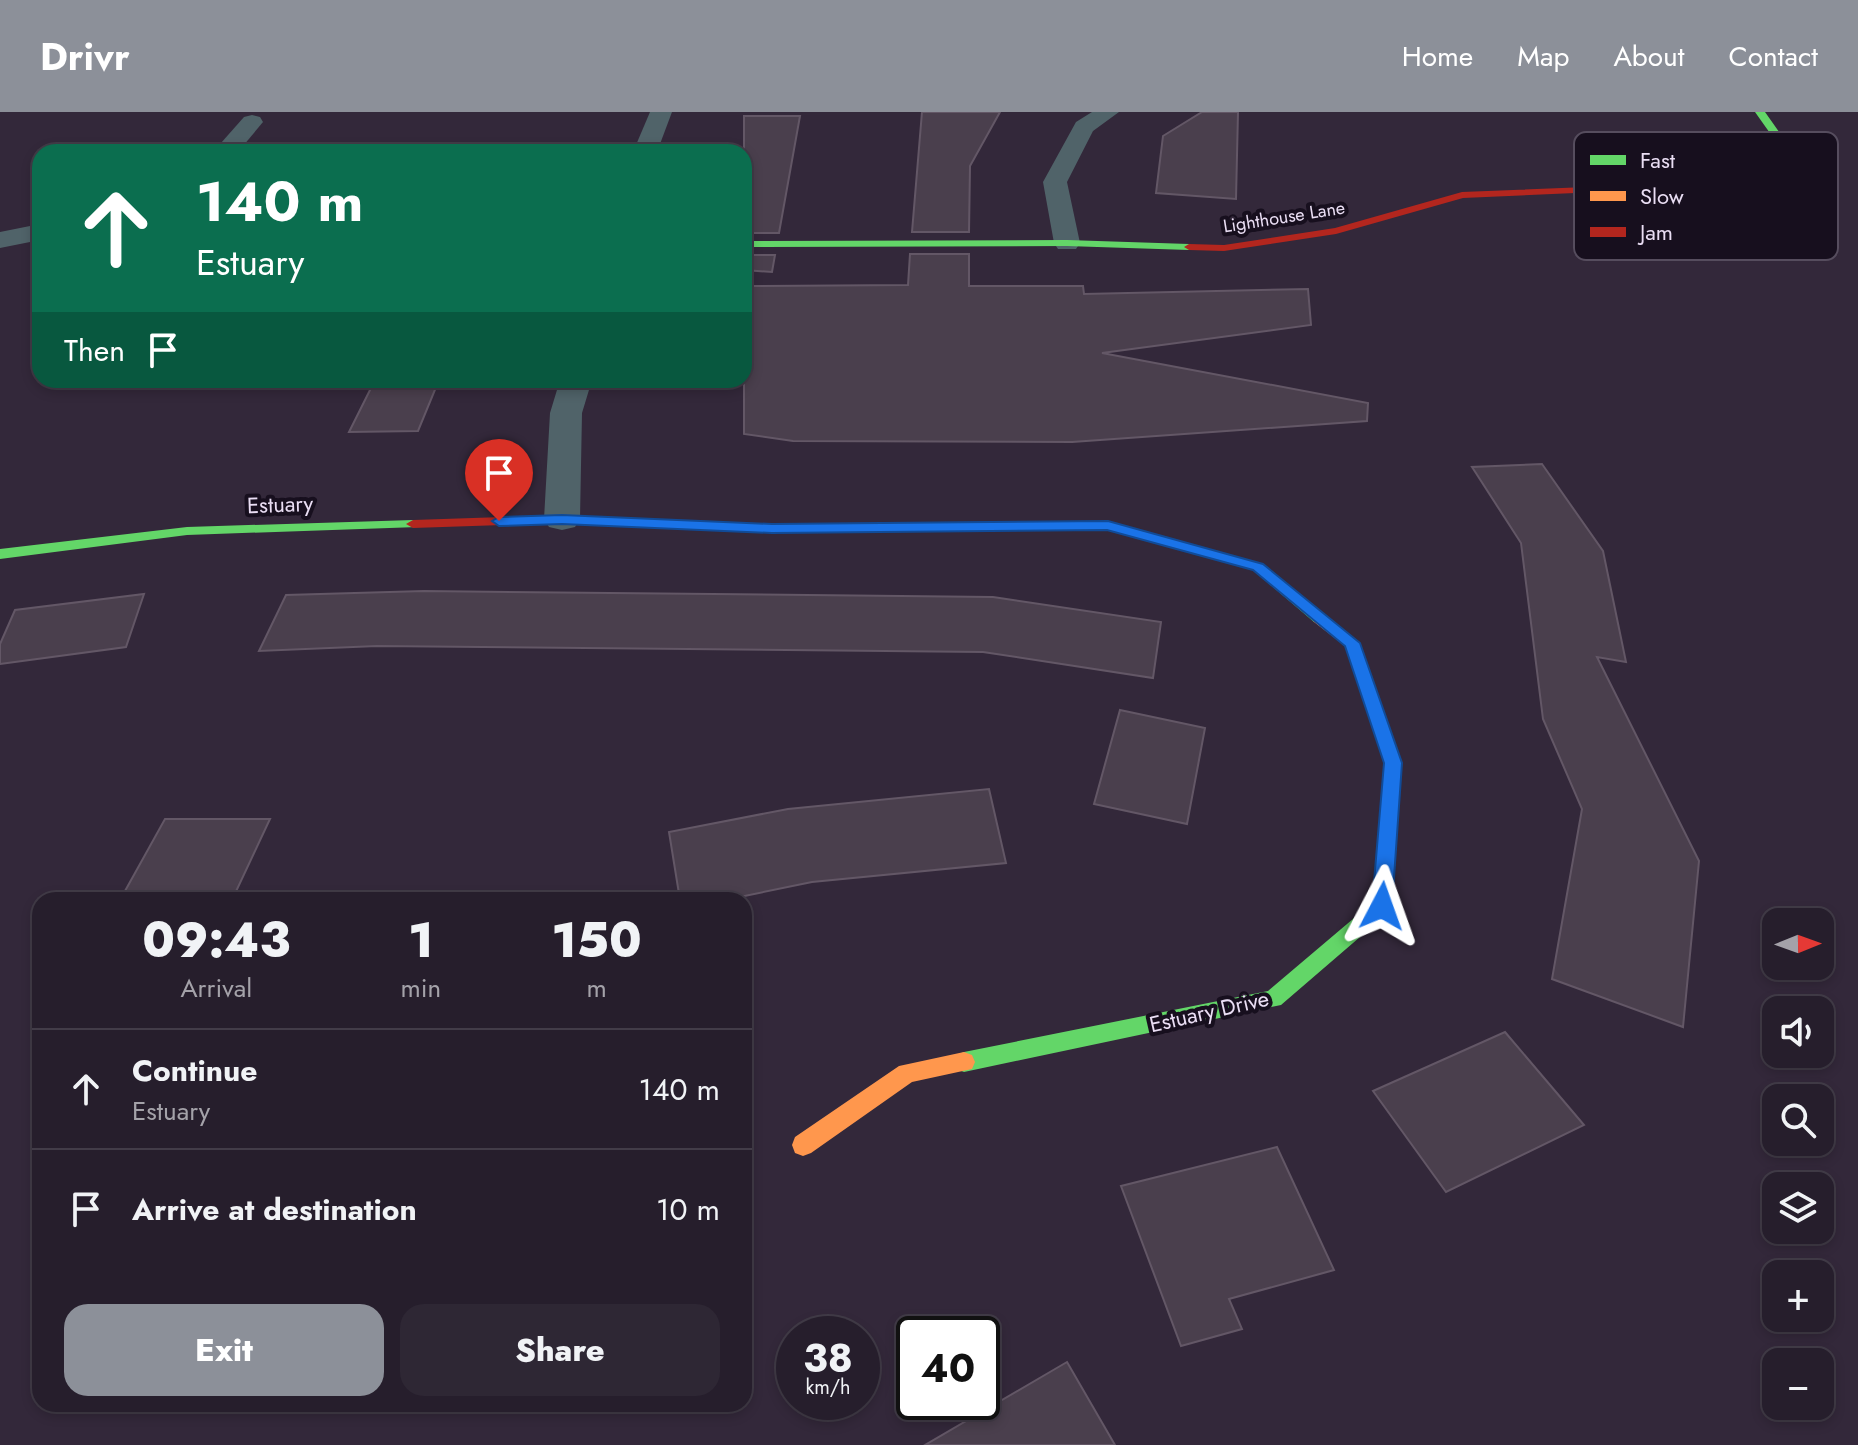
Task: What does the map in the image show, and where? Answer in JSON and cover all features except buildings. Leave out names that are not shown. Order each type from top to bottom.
[{"type":"street","points":[[648,144],[661,112]]},
{"type":"street","points":[[1067,243],[1055,182],[1084,127],[1108,112]]},
{"type":"street","name":"Lighthouse Lane","points":[[1760,112],[1774,132]]},
{"type":"street","points":[[232,144],[252,122]]},
{"type":"street","name":"Lighthouse Lane","points":[[752,244],[1067,243],[1224,248],[1336,231],[1462,195],[1574,191]]},
{"type":"street","points":[[0,240],[32,234]]},
{"type":"street","points":[[562,519],[566,413],[574,388]]},
{"type":"street","name":"Estuary","points":[[0,554],[187,531],[562,519]]},
{"type":"street","name":"Estuary Drive","points":[[562,519],[772,529],[1108,525],[1258,567],[1352,643],[1393,763],[1382,906],[1274,999],[907,1073],[803,1145]]},
{"type":"traffic: fast","points":[[1760,112],[1774,132]]},
{"type":"traffic: fast","points":[[752,244],[1067,243],[1189,247]]},
{"type":"traffic: fast","points":[[0,554],[187,531],[413,524]]},
{"type":"traffic: fast","points":[[938,527],[1108,525],[1258,567],[1320,618]]},
{"type":"traffic: fast","points":[[964,1062],[1274,999],[1382,906],[1383,896]]},
{"type":"traffic: slow","points":[[1320,618],[1352,643],[1393,763],[1383,896]]},
{"type":"traffic: slow","points":[[803,1145],[907,1073],[964,1062]]},
{"type":"traffic: jam","points":[[1189,247],[1224,248],[1336,231],[1462,195],[1574,191]]},
{"type":"traffic: jam","points":[[413,524],[562,519],[772,529],[938,527]]},
{"type":"route","points":[[499,521],[562,519],[772,529],[1108,525],[1258,567],[1352,643],[1393,763],[1382,906]]}]
